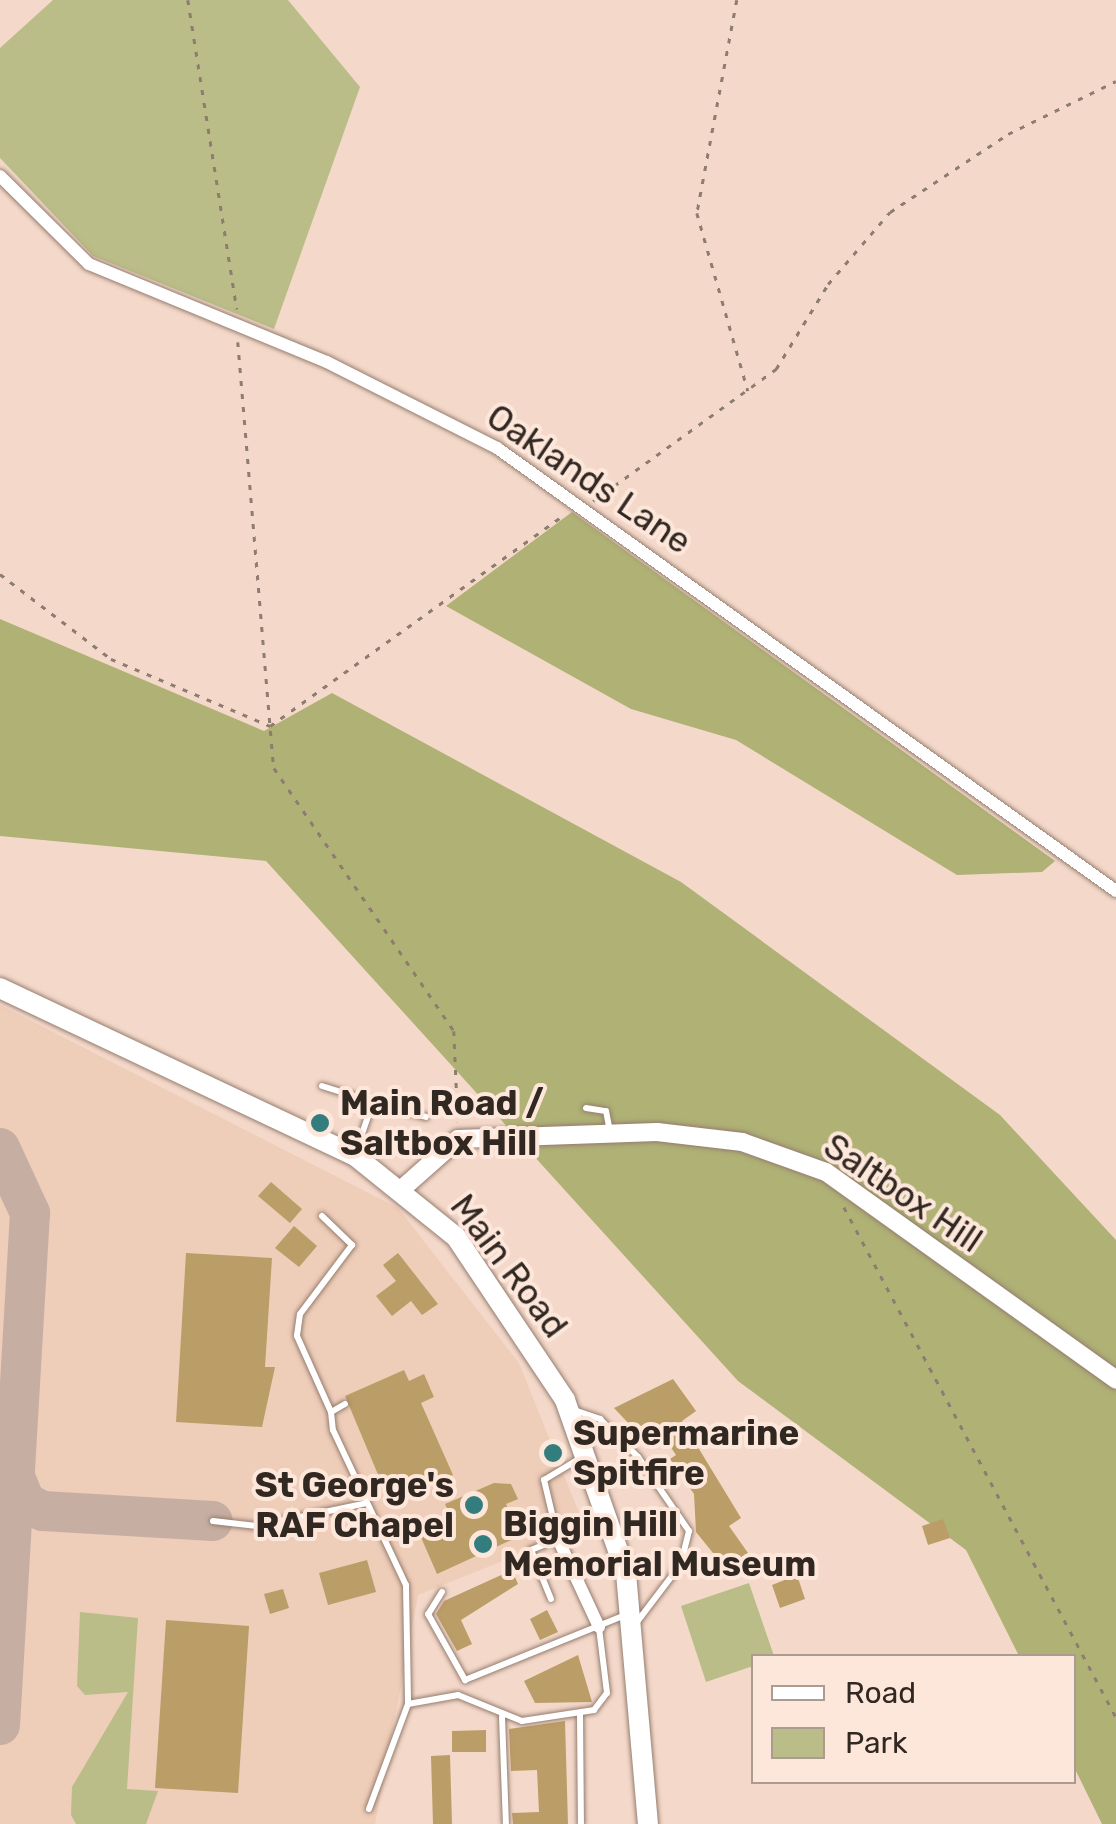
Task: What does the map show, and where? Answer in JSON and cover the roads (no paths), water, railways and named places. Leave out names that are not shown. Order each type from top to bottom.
[{"type":"main road","name":"Main Road","points":[[0,988],[354,1155],[404,1187],[456,1237],[568,1408],[587,1454],[636,1617],[648,1824]]},
{"type":"street","name":"Oaklands Lane","points":[[0,176],[89,264],[497,448],[1116,891]]},
{"type":"street","name":"Saltbox Hill","points":[[404,1187],[458,1139],[610,1133],[742,1142],[826,1172],[1116,1380]]},
{"type":"street","points":[[558,1539],[599,1627]]},
{"type":"lane","points":[[322,1086],[426,1117]]},
{"type":"lane","points":[[354,1155],[374,1102]]},
{"type":"lane","points":[[586,1108],[606,1111],[610,1133]]},
{"type":"lane","points":[[322,1216],[352,1246],[300,1314],[297,1336],[406,1585],[408,1704],[369,1808]]},
{"type":"lane","points":[[331,1412],[345,1404]]},
{"type":"lane","points":[[442,1592],[428,1614],[465,1680],[599,1627],[636,1617],[681,1564],[689,1531],[638,1457],[600,1419],[568,1408]]},
{"type":"lane","points":[[551,1599],[530,1550],[558,1539],[544,1480],[587,1454]]},
{"type":"lane","points":[[213,1521],[257,1526],[368,1503]]},
{"type":"lane","points":[[408,1704],[458,1695],[502,1717],[580,1715],[608,1693],[599,1627]]},
{"type":"lane","points":[[580,1715],[581,1824]]},
{"type":"lane","points":[[502,1717],[506,1824]]},
{"type":"place","name":"Main Road / Saltbox Hill","points":[[320,1123]]},
{"type":"place","name":"Supermarine Spitfire","points":[[553,1453]]},
{"type":"place","name":"St George's RAF Chapel","points":[[474,1505]]},
{"type":"place","name":"Biggin Hill Memorial Museum","points":[[483,1544]]}]
